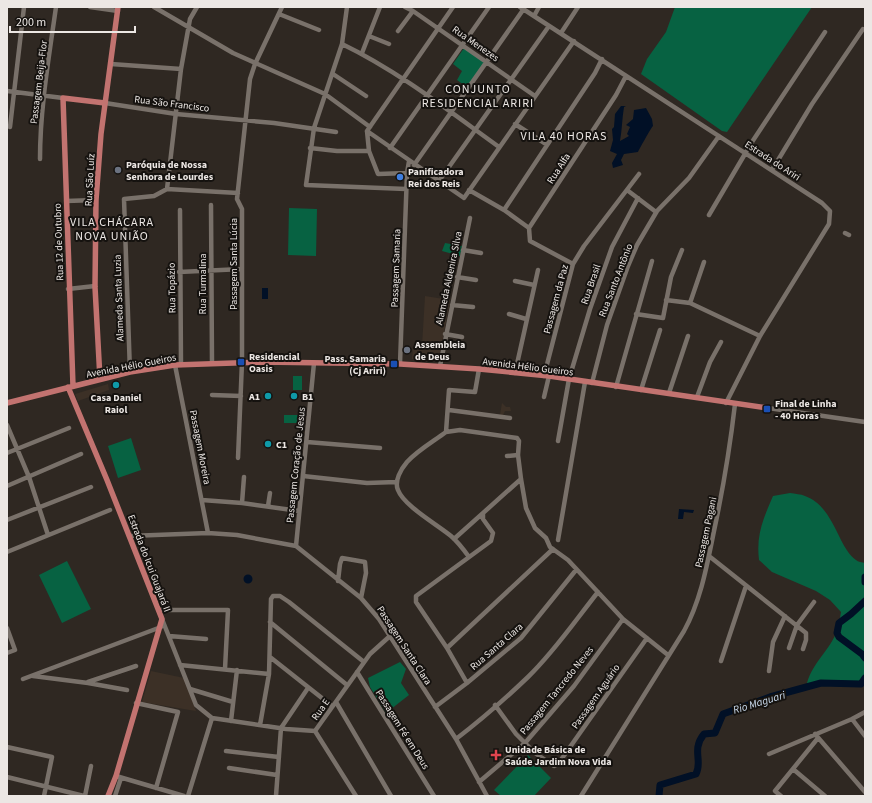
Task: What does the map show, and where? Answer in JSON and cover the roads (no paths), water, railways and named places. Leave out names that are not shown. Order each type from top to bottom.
[{"type":"main road","name":"Rua São Luíz","points":[[100,379],[95,286],[96,200],[98,159],[118,9]]},
{"type":"main road","name":"Rua São Francisco","points":[[63,98],[105,103]]},
{"type":"main road","name":"Rua 12 de Outubro","points":[[63,98],[70,386]]},
{"type":"main road","name":"Avenida Hélio Gueiros","points":[[7,403],[130,372],[178,365],[242,362],[400,364],[479,369],[569,379],[588,383],[768,408]]},
{"type":"main road","name":"Estrada do Icui Guajará II","points":[[70,386],[162,619],[162,627],[136,703],[119,777],[108,796]]},
{"type":"street","points":[[10,127],[24,7]]},
{"type":"street","name":"Passagem Beija-Flor","points":[[40,159],[40,139],[44,96],[56,7]]},
{"type":"street","points":[[90,7],[118,9]]},
{"type":"street","points":[[154,7],[188,28],[255,64],[325,94],[370,126]]},
{"type":"street","points":[[197,7],[190,19],[181,69],[167,189],[238,193]]},
{"type":"street","name":"Passagem Santa Lúcia","points":[[238,458],[242,362],[242,209],[237,201],[250,79],[255,64],[282,7]]},
{"type":"street","points":[[347,7],[342,44],[314,128],[306,185],[406,189]]},
{"type":"street","points":[[362,53],[380,7]]},
{"type":"street","name":"Rua Menezes","points":[[405,7],[462,44],[535,96]]},
{"type":"street","points":[[407,173],[378,174],[369,151],[367,131],[453,7]]},
{"type":"street","points":[[390,148],[489,7]]},
{"type":"street","points":[[534,16],[539,7]]},
{"type":"street","points":[[561,33],[578,7]]},
{"type":"street","points":[[414,165],[487,62],[521,8]]},
{"type":"street","name":"Estrada do Ariri","points":[[521,8],[772,170],[822,203],[830,211],[831,219],[828,226],[760,336],[726,403]]},
{"type":"street","points":[[398,31],[413,11]]},
{"type":"street","points":[[279,14],[319,30]]},
{"type":"street","points":[[439,181],[549,26]]},
{"type":"street","points":[[772,170],[816,98],[863,29]]},
{"type":"street","points":[[709,215],[746,153],[825,32]]},
{"type":"street","points":[[369,36],[389,44]]},
{"type":"street","points":[[367,131],[414,165],[464,198],[574,41]]},
{"type":"street","points":[[342,44],[362,53],[427,96],[499,147]]},
{"type":"street","points":[[504,210],[546,144],[595,73],[602,59]]},
{"type":"street","points":[[111,64],[181,69]]},
{"type":"street","points":[[333,74],[366,96]]},
{"type":"street","name":"Rua Alfa","points":[[529,228],[616,95],[626,76]]},
{"type":"street","name":"Rua São Francisco","points":[[7,91],[63,98]]},
{"type":"street","name":"Rua São Francisco","points":[[105,103],[176,114],[245,120],[336,132]]},
{"type":"street","points":[[515,124],[546,144]]},
{"type":"street","name":"Rua Santo Antônio","points":[[558,540],[588,383],[628,266],[637,245],[656,212],[689,178],[719,136]]},
{"type":"street","points":[[310,148],[337,151],[369,151]]},
{"type":"street","name":"Passagem Samaria","points":[[400,364],[406,189],[409,161]]},
{"type":"street","name":"Passagem da Paz","points":[[544,397],[546,376],[573,264],[584,246],[639,174]]},
{"type":"street","name":"Alameda Santa Luzia","points":[[130,372],[124,199],[154,196],[167,189]]},
{"type":"street","points":[[469,190],[504,210],[529,228],[530,241],[573,264]]},
{"type":"street","points":[[627,190],[656,212]]},
{"type":"street","name":"Rua Brasil","points":[[558,441],[569,379],[612,247],[638,198]]},
{"type":"street","points":[[66,200],[96,200]]},
{"type":"street","name":"Rua Turmalina","points":[[211,205],[212,363]]},
{"type":"street","name":"Rua Topázio","points":[[178,365],[180,210]]},
{"type":"street","name":"Alameda Aldenira Silva","points":[[440,366],[445,334],[470,218]]},
{"type":"street","points":[[463,250],[481,253]]},
{"type":"street","points":[[636,314],[663,318],[671,277],[682,250]]},
{"type":"street","points":[[616,387],[652,261]]},
{"type":"street","points":[[690,303],[704,262]]},
{"type":"street","points":[[179,272],[242,270]]},
{"type":"street","points":[[515,373],[538,270]]},
{"type":"street","points":[[457,277],[476,280]]},
{"type":"street","points":[[515,281],[534,285]]},
{"type":"street","points":[[68,288],[95,286]]},
{"type":"street","points":[[666,300],[690,303],[760,336]]},
{"type":"street","points":[[452,305],[473,308]]},
{"type":"street","points":[[509,314],[526,319]]},
{"type":"street","points":[[641,390],[660,330]]},
{"type":"street","points":[[445,334],[462,337]]},
{"type":"street","points":[[668,393],[688,336]]},
{"type":"street","points":[[697,397],[710,362],[721,342]]},
{"type":"street","name":"Passagem Coração de Jesus","points":[[296,546],[314,363]]},
{"type":"street","name":"Passagem Moreira","points":[[178,365],[208,533]]},
{"type":"street","points":[[446,432],[449,410],[449,390],[475,392],[477,389],[479,369]]},
{"type":"street","points":[[212,395],[241,396]]},
{"type":"street","name":"Passagem Pagani","points":[[581,796],[684,631],[691,616],[703,583],[709,556],[728,464],[735,404]]},
{"type":"street","name":"Avenida Hélio Gueiros","points":[[768,408],[865,422]]},
{"type":"street","points":[[449,410],[510,418]]},
{"type":"street","points":[[7,425],[29,477],[48,535]]},
{"type":"street","points":[[7,453],[69,428]]},
{"type":"street","points":[[469,557],[454,539],[422,515],[398,492],[396,482],[407,462],[446,432],[460,430],[517,438],[519,441],[518,456],[526,508],[538,532],[546,538],[550,547],[568,560],[623,619],[668,656]]},
{"type":"street","points":[[307,442],[380,448]]},
{"type":"street","points":[[7,486],[81,454]]},
{"type":"street","points":[[507,456],[518,456]]},
{"type":"street","points":[[303,476],[367,483],[396,482]]},
{"type":"street","points":[[242,503],[244,477]]},
{"type":"street","points":[[454,539],[521,479]]},
{"type":"street","points":[[7,520],[91,487]]},
{"type":"street","points":[[268,506],[270,493]]},
{"type":"street","points":[[202,500],[242,503],[300,511]]},
{"type":"street","points":[[7,552],[110,510]]},
{"type":"street","points":[[467,683],[447,648],[416,602],[416,596],[493,538],[493,533],[483,519],[482,514]]},
{"type":"street","name":"Passagem Santa Clara","points":[[129,536],[208,533],[237,535],[296,546],[361,598],[379,619],[434,707],[456,739],[487,796]]},
{"type":"street","points":[[447,648],[553,549]]},
{"type":"street","points":[[709,556],[807,634],[803,649]]},
{"type":"street","points":[[338,581],[342,558],[365,562],[366,572],[361,598]]},
{"type":"street","name":"Rua Santa Clara","points":[[434,707],[467,683],[522,638],[576,570]]},
{"type":"street","points":[[721,661],[746,586]]},
{"type":"street","points":[[456,739],[528,677],[564,636],[598,592]]},
{"type":"street","points":[[260,725],[269,674],[270,605],[273,596],[280,596],[364,662]]},
{"type":"street","points":[[789,648],[797,625],[814,602]]},
{"type":"street","points":[[159,610],[228,610],[225,669]]},
{"type":"street","points":[[769,671],[773,642],[785,616]]},
{"type":"street","name":"Passagem Tancredo Neves","points":[[479,782],[525,743],[574,686],[623,619]]},
{"type":"street","points":[[270,622],[346,685]]},
{"type":"street","points":[[23,679],[55,668],[121,641],[162,627],[169,636],[196,705],[212,718],[188,796]]},
{"type":"street","points":[[7,628],[15,650],[7,653]]},
{"type":"street","points":[[169,636],[206,639]]},
{"type":"street","name":"Rua E","points":[[212,718],[281,728],[315,731],[346,685],[364,662],[390,636]]},
{"type":"street","name":"Passagem Aguário","points":[[525,743],[550,765],[554,766],[558,764],[647,638]]},
{"type":"street","points":[[270,657],[308,688],[334,704],[391,796]]},
{"type":"street","points":[[180,665],[269,674]]},
{"type":"street","points":[[88,683],[136,666]]},
{"type":"street","points":[[55,668],[58,679]]},
{"type":"street","points":[[231,721],[237,670]]},
{"type":"street","name":"Passagem Fé em Deus","points":[[357,672],[434,796]]},
{"type":"street","points":[[31,676],[88,683],[127,690]]},
{"type":"street","points":[[276,796],[281,728],[308,688]]},
{"type":"street","points":[[190,689],[233,702]]},
{"type":"street","points":[[136,703],[178,712],[156,788]]},
{"type":"street","points":[[495,705],[516,734],[525,743]]},
{"type":"street","points":[[769,754],[817,736],[865,712]]},
{"type":"street","points":[[852,719],[865,736]]},
{"type":"street","points":[[315,731],[356,796]]},
{"type":"street","points":[[781,796],[775,791],[817,736]]},
{"type":"street","points":[[817,736],[865,792]]},
{"type":"street","points":[[7,747],[52,757],[44,796]]},
{"type":"street","points":[[226,751],[279,757]]},
{"type":"street","points":[[7,777],[84,796],[91,766]]},
{"type":"street","points":[[229,768],[277,775]]},
{"type":"street","points":[[792,770],[825,796]]},
{"type":"street","points":[[115,796],[119,777],[184,796]]},
{"type":"water","points":[[621,106],[626,106],[624,107],[620,141],[629,136],[627,134],[630,127],[626,125],[633,119],[634,110],[646,108],[652,119],[653,126],[638,152],[624,154],[621,160],[623,165],[613,168],[612,163],[617,154],[610,151],[613,140],[612,129],[614,127],[615,114]]},
{"type":"water","points":[[262,288],[268,288],[268,299],[262,299]]},
{"type":"water","points":[[679,509],[694,510],[693,513],[684,512],[683,519],[678,519]]},
{"type":"water","points":[[246,575],[250,575],[252,579],[250,583],[246,583],[244,581],[244,577]]},
{"type":"waterway","name":"Rio Maguari","points":[[865,577],[865,582]]},
{"type":"waterway","name":"Rio Maguari","points":[[865,601],[839,623],[837,633],[839,637],[862,654],[865,658]]},
{"type":"waterway","name":"Rio Maguari","points":[[659,796],[660,785],[696,774],[698,769],[698,745],[700,740],[704,734],[715,733],[723,714],[770,697],[821,683],[861,684],[865,678]]},
{"type":"place","name":"Paróquia de Nossa Senhora de Lourdes","points":[[118,170]]},
{"type":"place","name":"Panificadora Rei dos Reis","points":[[400,177]]},
{"type":"place","name":"Assembleia de Deus","points":[[407,350]]},
{"type":"place","name":"Residencial Oasis","points":[[241,362]]},
{"type":"place","name":"Pass. Samaria (Cj Ariri)","points":[[394,364]]},
{"type":"place","name":"Casa Daniel Raiol","points":[[116,385]]},
{"type":"place","name":"A1","points":[[268,396]]},
{"type":"place","name":"B1","points":[[294,396]]},
{"type":"place","name":"Final de Linha - 40 Horas","points":[[767,409]]},
{"type":"place","name":"C1","points":[[268,444]]},
{"type":"place","name":"Unidade Básica de Saúde Jardim Nova Vida","points":[[496,755]]},
{"type":"district","name":"CONJUNTO RESIDENCIAL ARIRI","points":[[478,96]]},
{"type":"district","name":"VILA 40 HORAS","points":[[564,136]]},
{"type":"district","name":"VILA CHÁCARA NOVA UNIÃO","points":[[112,229]]}]
